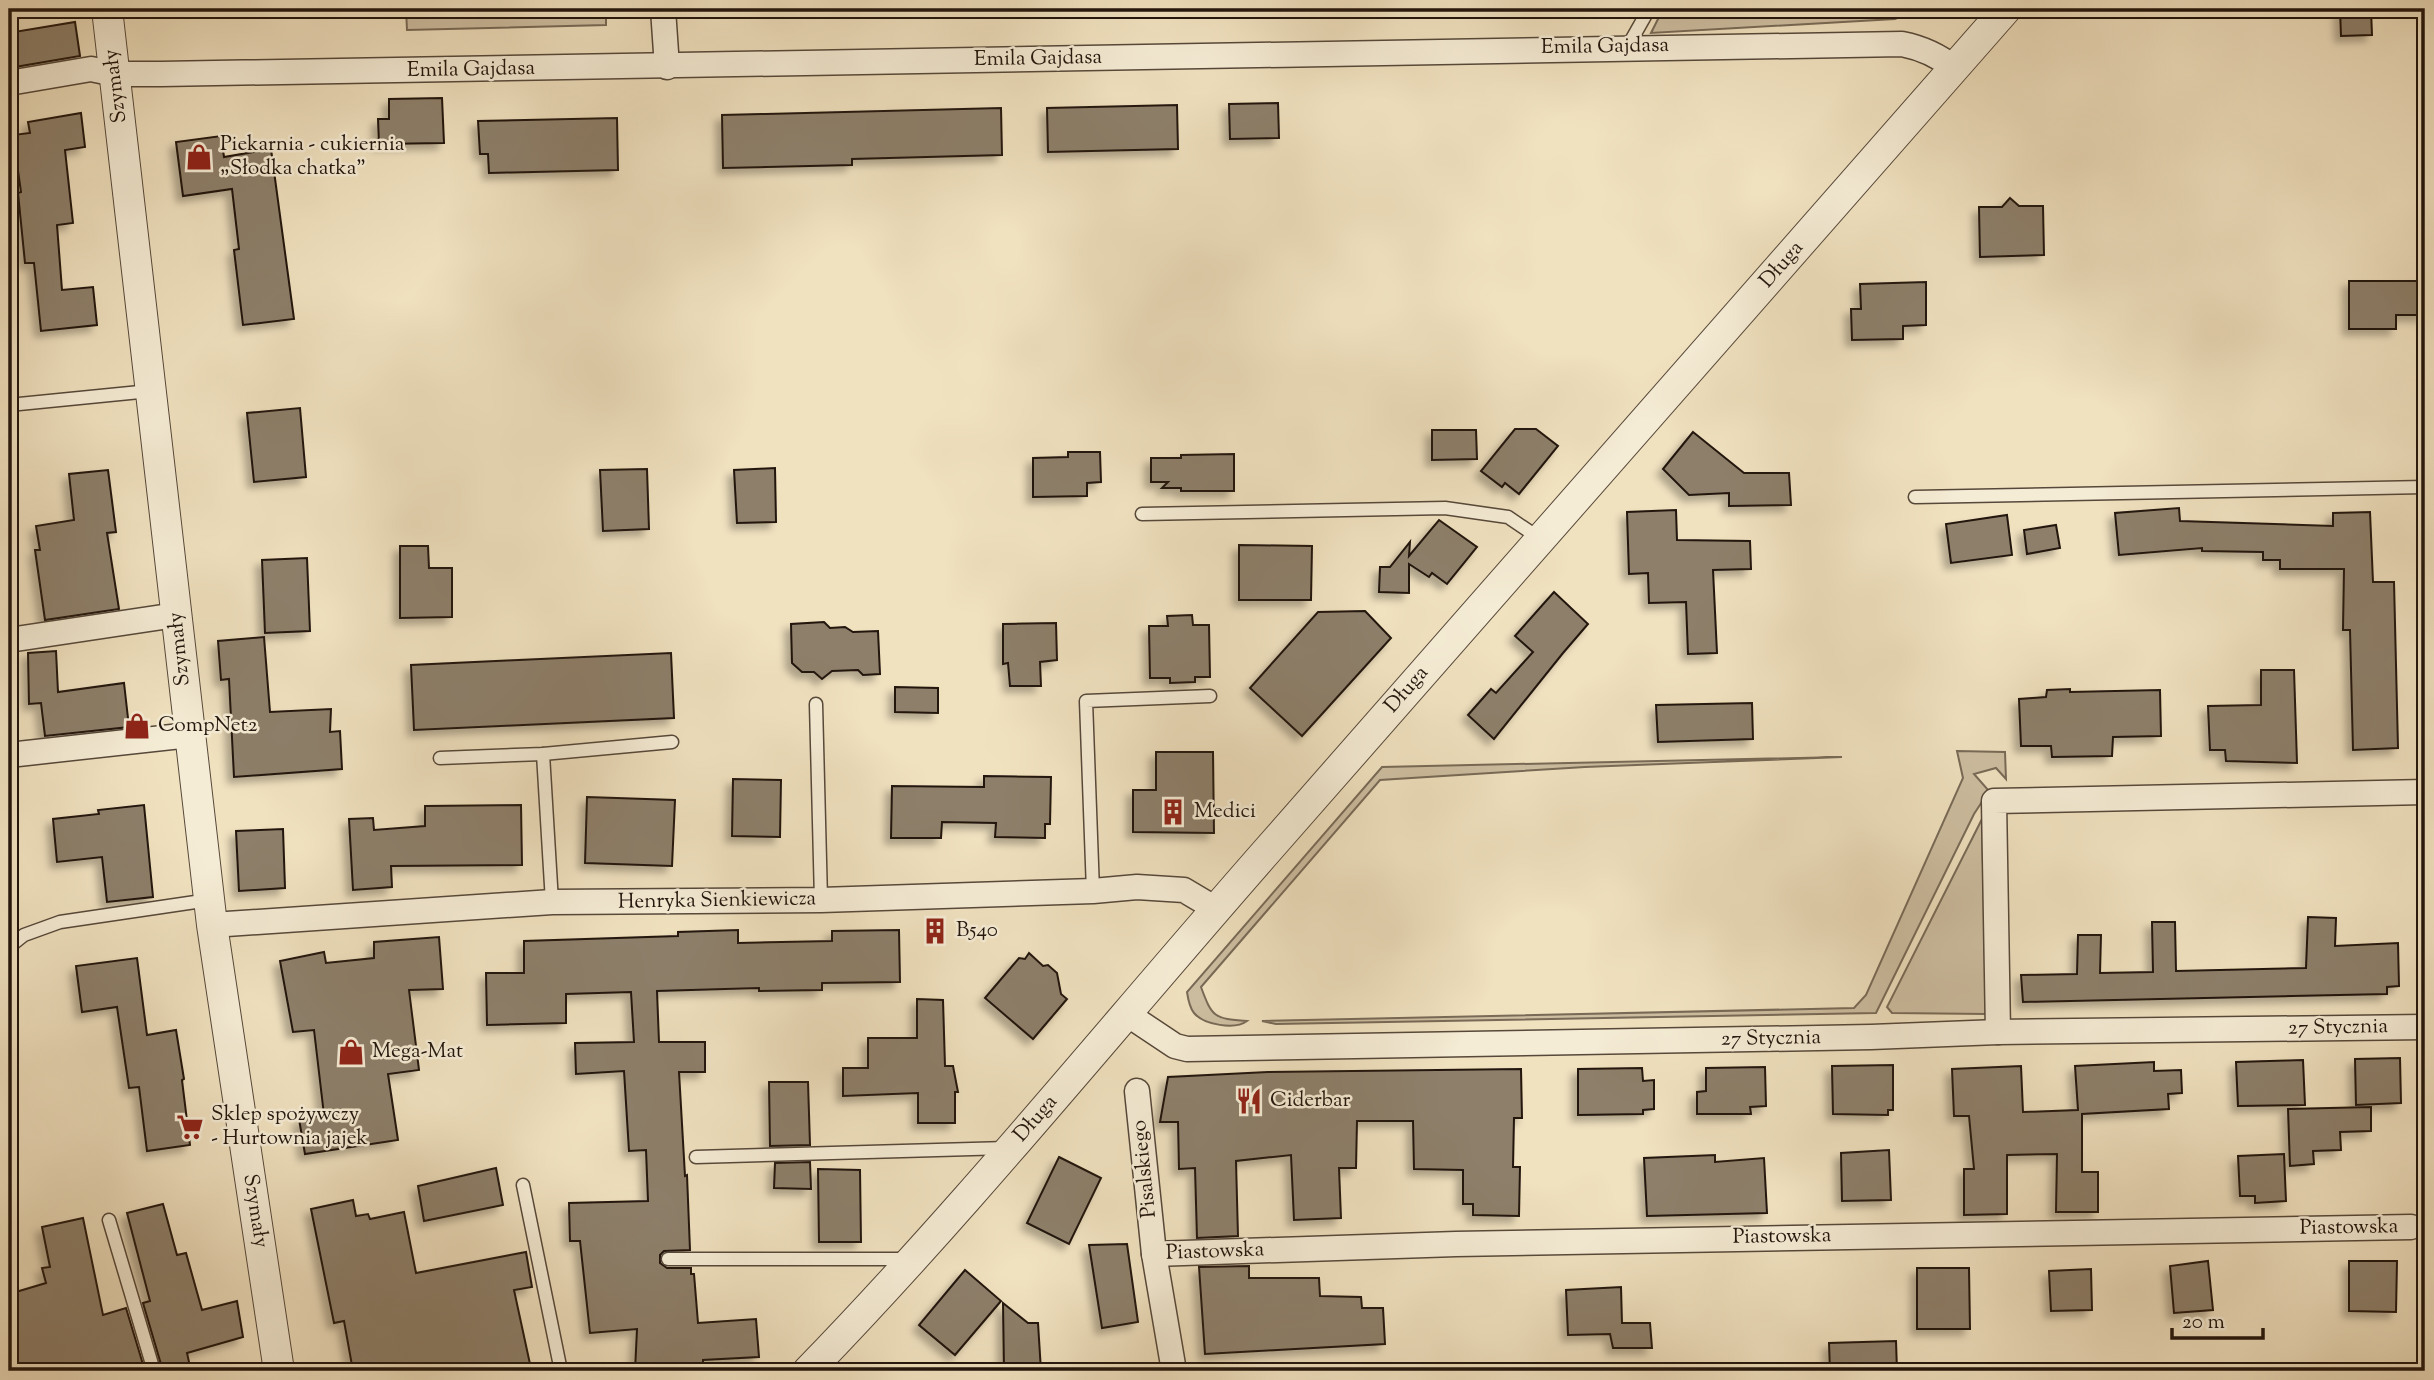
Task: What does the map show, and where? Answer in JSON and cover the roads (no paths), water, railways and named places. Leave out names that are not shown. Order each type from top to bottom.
[{"type":"street","name":"Szymały","points":[[107,9],[211,913],[279,1371]]},
{"type":"street","points":[[663,9],[667,67]]},
{"type":"street","name":"Długa","points":[[808,1371],[914,1259],[1539,538],[2006,9]]},
{"type":"street","name":"Emila Gajdasa","points":[[9,83],[91,69],[115,74],[667,67],[1628,46],[1902,44],[1920,48],[1943,59],[1954,68]]},
{"type":"street","points":[[9,640],[177,615]]},
{"type":"street","points":[[9,755],[190,735]]},
{"type":"street","points":[[1998,1032],[1994,801],[2425,792]]},
{"type":"street","name":"Henryka Sienkiewicza","points":[[211,913],[552,902],[821,900],[1093,891],[1137,887],[1184,890],[1216,909]]},
{"type":"street","name":"27 Stycznia","points":[[1127,1014],[1175,1046],[1187,1049],[1871,1037],[1998,1032],[2425,1027]]},
{"type":"street","name":"Pisalskiego","points":[[1137,1091],[1154,1254],[1174,1371]]},
{"type":"street","name":"Piastowska","points":[[1154,1254],[1483,1243],[2411,1227]]},
{"type":"lane","points":[[1628,46],[1649,9]]},
{"type":"lane","points":[[9,405],[150,391]]},
{"type":"lane","points":[[1914,497],[2425,486]]},
{"type":"lane","points":[[1142,514],[1445,508],[1508,517],[1539,538]]},
{"type":"lane","points":[[1093,891],[1086,701],[1210,696]]},
{"type":"lane","points":[[817,704],[821,900]]},
{"type":"lane","points":[[440,758],[544,754],[672,742]]},
{"type":"lane","points":[[544,754],[552,902]]},
{"type":"lane","points":[[9,947],[24,935],[60,922],[211,913]]},
{"type":"lane","points":[[696,1157],[1011,1148]]},
{"type":"lane","points":[[523,1185],[561,1371]]},
{"type":"lane","points":[[109,1220],[154,1371]]},
{"type":"lane","points":[[668,1259],[914,1259]]},
{"type":"place","name":"Piekarnia - cukiernia „Słodka chatka”","points":[[199,157]]},
{"type":"place","name":"CompNet2","points":[[137,726]]},
{"type":"place","name":"Medici","points":[[1173,812]]},
{"type":"place","name":"B540","points":[[935,931]]},
{"type":"place","name":"Mega-Mat","points":[[351,1052]]},
{"type":"place","name":"Ciderbar","points":[[1249,1101]]},
{"type":"place","name":"Sklep spożywczy - Hurtownia jajek","points":[[190,1127]]}]
